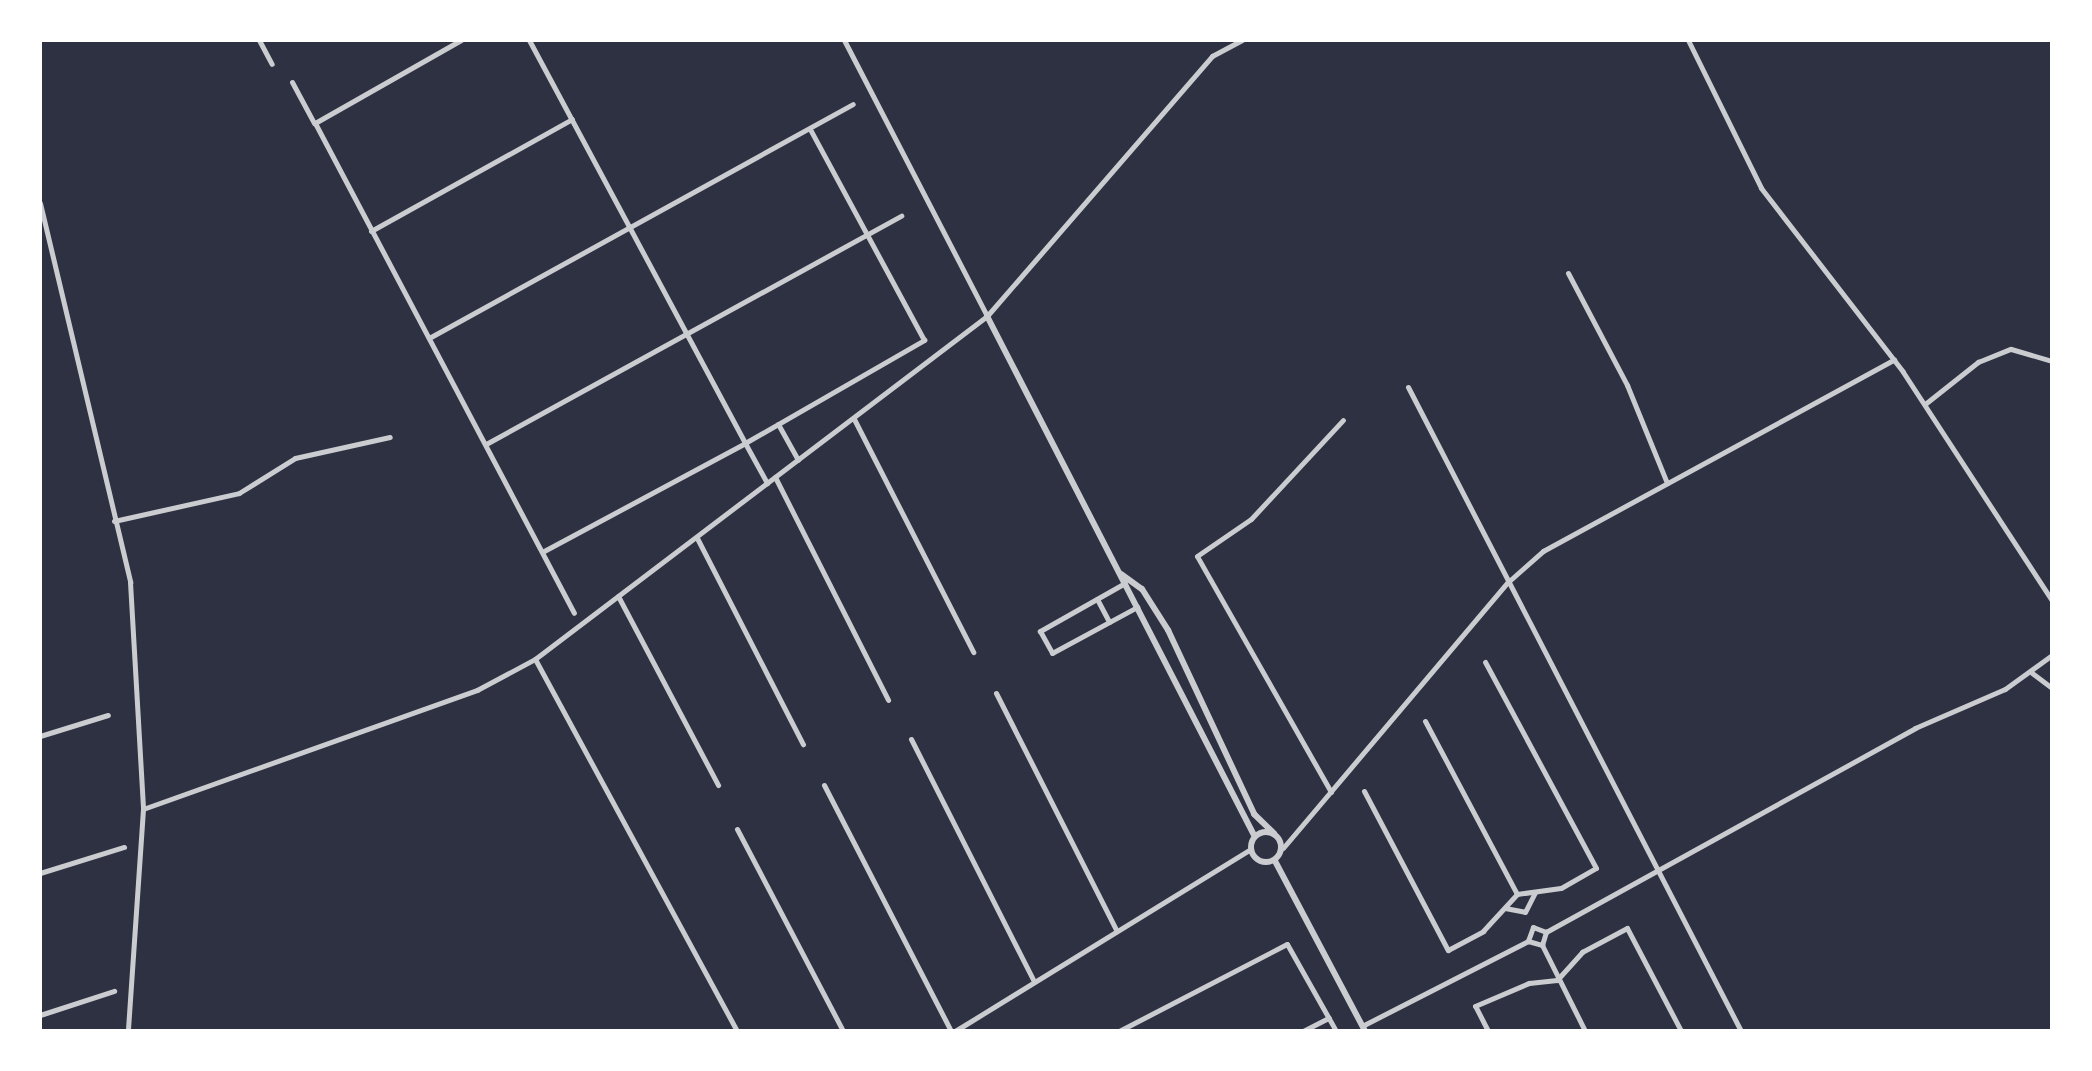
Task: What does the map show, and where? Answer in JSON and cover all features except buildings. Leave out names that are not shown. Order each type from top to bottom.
[{"type":"street","points":[[258,40],[272,64]]},
{"type":"street","points":[[315,123],[462,40]]},
{"type":"street","points":[[529,40],[767,483]]},
{"type":"street","points":[[824,785],[953,1031],[1250,850],[1254,835],[844,40]]},
{"type":"street","points":[[143,809],[477,690],[534,659],[987,316],[1212,56],[1242,40]]},
{"type":"street","points":[[1688,40],[1761,188],[1894,360],[2052,601]]},
{"type":"street","points":[[292,82],[574,613]]},
{"type":"street","points":[[429,338],[810,131],[852,104]]},
{"type":"street","points":[[371,231],[572,120]]},
{"type":"street","points":[[544,551],[745,443],[924,340],[810,131]]},
{"type":"street","points":[[40,203],[130,582],[143,809],[128,1031]]},
{"type":"street","points":[[486,444],[901,216]]},
{"type":"street","points":[[1568,273],[1627,384],[1666,484]]},
{"type":"street","points":[[1925,404],[1978,362],[2010,349],[2052,360]]},
{"type":"street","points":[[1275,861],[1508,582],[1542,551],[1894,360]]},
{"type":"street","points":[[1408,387],[1741,1031]]},
{"type":"street","points":[[854,418],[973,652]]},
{"type":"street","points":[[1331,792],[1197,556],[1251,519],[1343,420]]},
{"type":"street","points":[[778,424],[798,460]]},
{"type":"street","points":[[114,520],[239,492],[295,458],[390,436]]},
{"type":"street","points":[[776,477],[888,700]]},
{"type":"street","points":[[697,536],[803,744]]},
{"type":"street","points":[[1120,574],[1142,589],[1168,630],[1254,814],[1282,848]]},
{"type":"street","points":[[1125,583],[1040,631],[1052,652],[1137,607]]},
{"type":"street","points":[[618,596],[718,786]]},
{"type":"street","points":[[1096,599],[1109,622]]},
{"type":"street","points":[[1584,1031],[1542,945],[1546,932],[1659,875],[1914,728],[2032,672],[2052,655]]},
{"type":"street","points":[[534,659],[738,1031]]},
{"type":"street","points":[[1364,791],[1448,950],[1483,931],[1516,894],[1561,888],[1596,868],[1486,662]]},
{"type":"street","points":[[2032,672],[2052,688]]},
{"type":"street","points":[[996,693],[1117,932]]},
{"type":"street","points":[[40,736],[108,715]]},
{"type":"street","points":[[1426,721],[1516,894]]},
{"type":"street","points":[[911,739],[1034,982]]},
{"type":"street","points":[[738,829],[843,1031]]},
{"type":"street","points":[[1254,835],[1274,834]]},
{"type":"street","points":[[40,874],[124,847]]},
{"type":"street","points":[[1250,850],[1262,862],[1275,861]]},
{"type":"street","points":[[1275,861],[1363,1028],[1528,941],[1542,945]]},
{"type":"street","points":[[1525,912],[1536,892]]},
{"type":"street","points":[[1504,908],[1525,912]]},
{"type":"street","points":[[1525,912],[1532,927],[1528,941]]},
{"type":"street","points":[[1532,927],[1546,932]]},
{"type":"street","points":[[1488,1031],[1474,1006],[1530,982],[1557,980],[1582,952],[1627,928],[1681,1031]]},
{"type":"street","points":[[1119,1031],[1286,944],[1336,1031]]},
{"type":"street","points":[[40,1014],[114,991]]},
{"type":"street","points":[[1303,1031],[1329,1018]]}]
